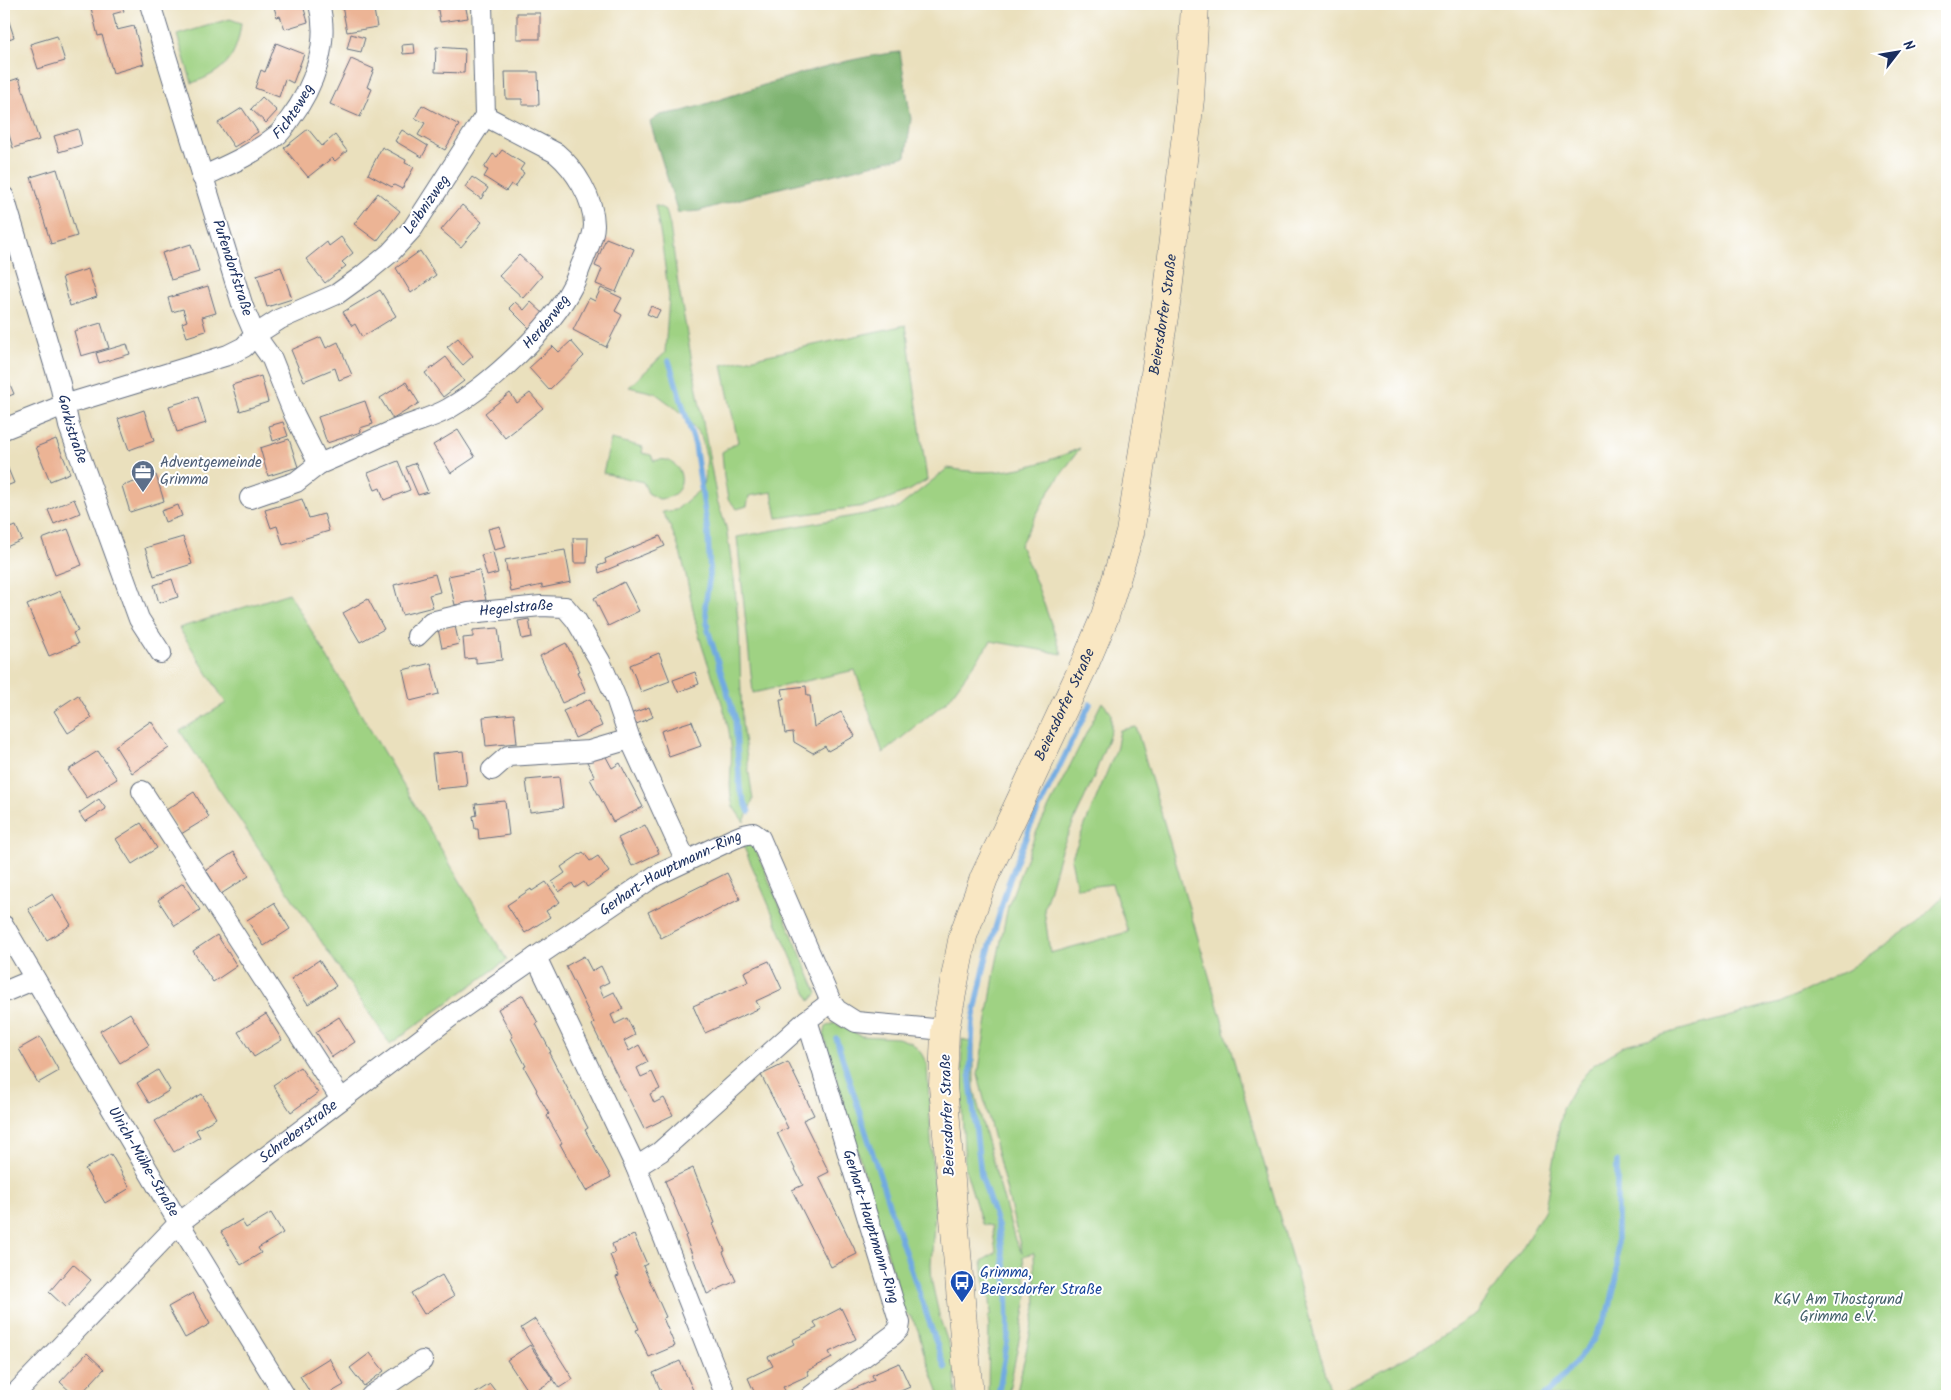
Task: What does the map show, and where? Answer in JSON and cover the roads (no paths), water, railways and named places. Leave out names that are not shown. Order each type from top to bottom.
[{"type":"street","name":"Pufendorfstraße","points":[[4,429],[64,405],[228,355],[244,347],[255,335],[243,308],[150,4]]},
{"type":"street","name":"Fichteweg","points":[[202,177],[250,154],[278,135],[298,108],[312,84],[318,63],[322,14],[320,4]]},
{"type":"street","points":[[482,4],[486,116]]},
{"type":"street","name":"Beiersdorfer Straße","points":[[969,1396],[943,1086],[945,1030],[964,936],[984,878],[1086,661],[1105,616],[1130,533],[1168,291],[1190,99],[1194,4]]},
{"type":"street","name":"Leibnizweg","points":[[255,335],[280,319],[337,294],[390,253],[413,228],[486,116]]},
{"type":"street","name":"Herderweg","points":[[250,498],[296,482],[319,464],[394,430],[446,410],[474,391],[514,359],[552,317],[573,285],[592,239],[594,225],[586,194],[565,161],[556,153],[486,116]]},
{"type":"street","name":"Gorkistraße","points":[[4,198],[60,384],[69,426],[139,619],[161,652]]},
{"type":"street","points":[[255,335],[272,359],[294,414],[319,464]]},
{"type":"street","name":"Hegelstraße","points":[[417,636],[431,622],[469,613],[541,606],[565,607],[576,620],[600,661],[616,698],[630,739],[686,861]]},
{"type":"street","points":[[492,770],[508,756],[589,751],[630,739]]},
{"type":"street","name":"Schreberstraße","points":[[14,1396],[179,1223],[341,1099],[142,791]]},
{"type":"street","name":"Gerhart-Hauptmann-Ring","points":[[341,1099],[454,1014],[655,876],[743,835],[753,833],[760,838],[831,1002]]},
{"type":"street","name":"Ulrich-Mühe-Straße","points":[[4,926],[179,1223],[286,1396]]},
{"type":"street","points":[[536,957],[636,1167],[726,1396]]},
{"type":"street","points":[[4,992],[35,979]]},
{"type":"street","points":[[636,1167],[660,1152],[807,1020],[831,1002],[836,1010],[856,1022],[945,1030]]},
{"type":"street","name":"Gerhart-Hauptmann-Ring","points":[[807,1020],[900,1323],[899,1329],[893,1335],[811,1396]]},
{"type":"street","points":[[371,1396],[422,1361]]},
{"type":"waterway","points":[[669,361],[695,445],[708,534],[710,575],[705,606],[708,630],[735,717],[740,790],[749,812]]},
{"type":"waterway","points":[[998,1396],[1008,1337],[1007,1283],[998,1226],[981,1175],[970,1080],[973,1020],[986,960],[1008,884],[1030,827],[1090,704]]},
{"type":"waterway","points":[[836,1038],[892,1214],[945,1368]]},
{"type":"waterway","points":[[1544,1396],[1561,1379],[1593,1340],[1609,1310],[1617,1276],[1617,1162]]},
{"type":"place","name":"Adventgemeinde Grimma","points":[[143,493]]},
{"type":"place","name":"Grimma, Beiersdorfer Straße","points":[[962,1303]]},
{"type":"park label","name":"KGV Am Thostgrund Grimma e.V.","points":[[1838,1308]]}]
